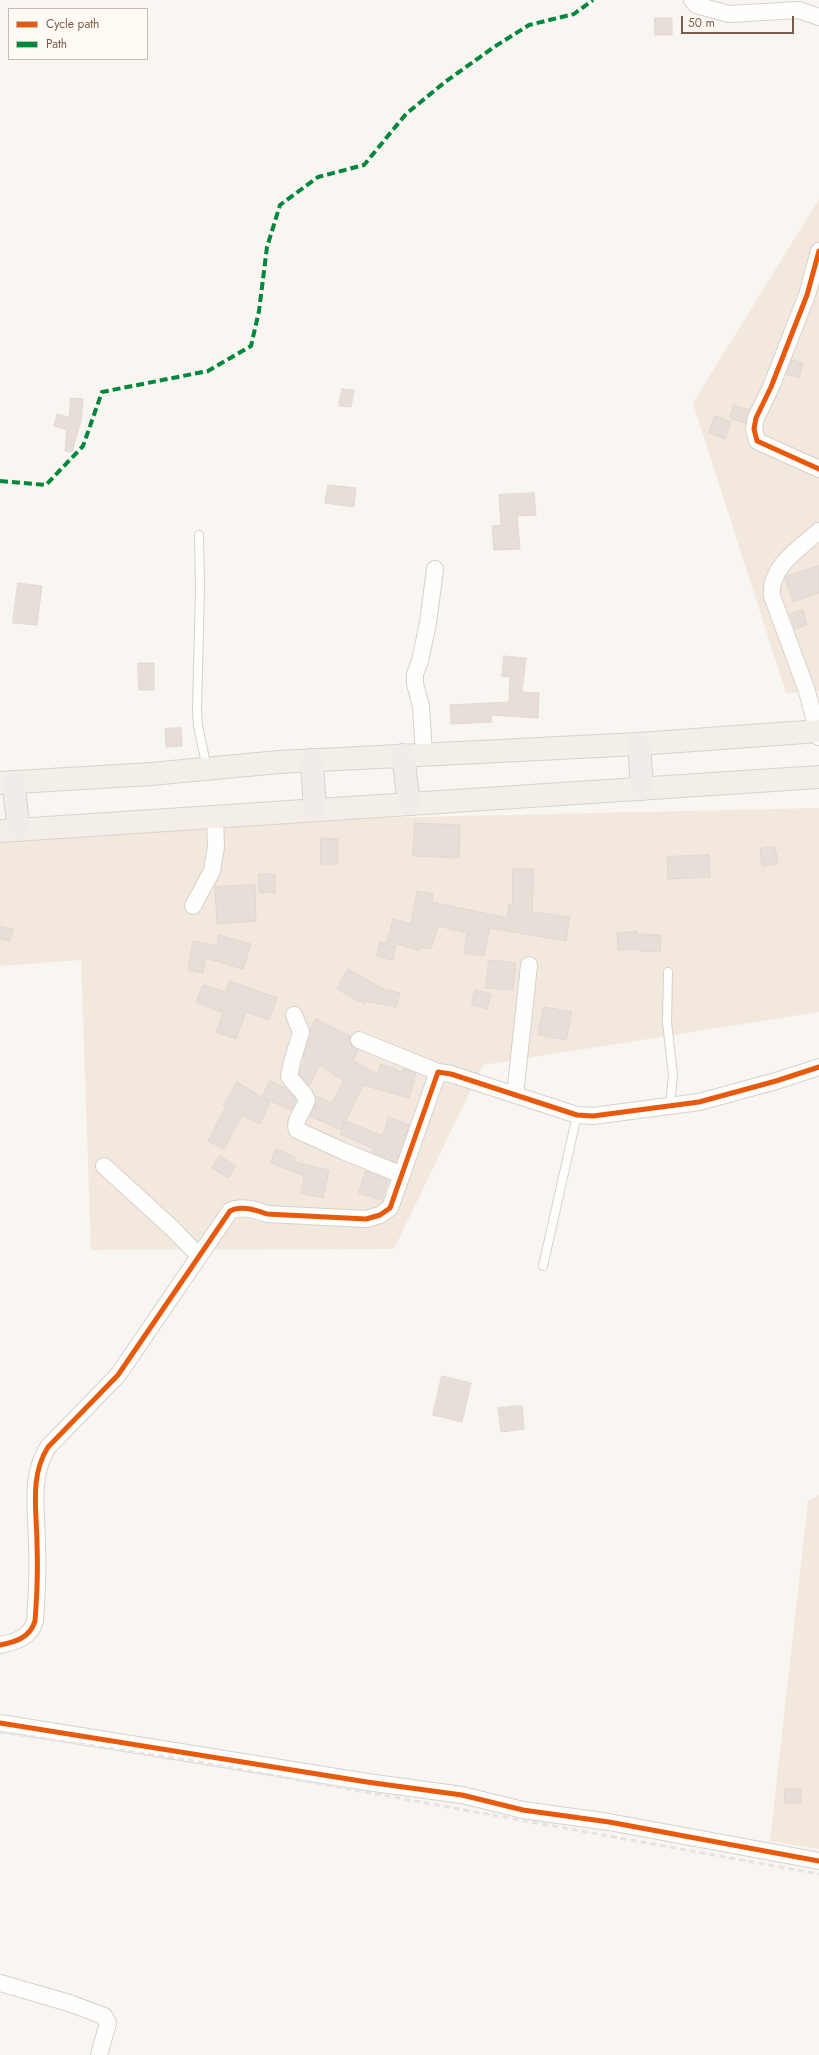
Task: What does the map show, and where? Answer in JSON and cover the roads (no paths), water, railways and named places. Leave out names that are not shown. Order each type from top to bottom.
[{"type":"highway","points":[[639,744],[642,790]]},
{"type":"highway","points":[[409,804],[414,755]]},
{"type":"highway","points":[[312,760],[315,810]]},
{"type":"highway","points":[[6,783],[10,830]]},
{"type":"main road","points":[[6,783],[312,760],[639,744],[819,733]]},
{"type":"main road","points":[[10,830],[642,790],[819,777]]},
{"type":"street","points":[[692,0],[696,5],[729,14],[799,10],[819,17]]},
{"type":"street","points":[[819,251],[807,295],[771,386],[756,418],[754,429],[757,441],[819,469]]},
{"type":"street","points":[[819,531],[780,567],[774,578],[772,596],[807,691],[819,733]]},
{"type":"street","points":[[414,755],[421,706],[415,684],[415,674],[420,661],[428,623],[434,568]]},
{"type":"street","points":[[193,906],[212,871],[216,848],[215,817]]},
{"type":"street","points":[[515,1095],[529,965]]},
{"type":"street","points":[[294,1015],[301,1032],[292,1062],[290,1076],[300,1090],[306,1095],[308,1100],[299,1116],[296,1126],[297,1130],[402,1175]]},
{"type":"street","points":[[359,1040],[438,1072],[450,1074],[577,1115],[593,1116],[699,1102],[776,1081],[819,1067]]},
{"type":"street","points":[[0,1645],[15,1642],[26,1635],[32,1630],[35,1622],[38,1551],[34,1498],[40,1466],[44,1453],[48,1447],[118,1375],[230,1211],[234,1209],[252,1209],[267,1214],[366,1219],[380,1215],[390,1208],[438,1072]]},
{"type":"street","points":[[104,1166],[173,1229],[199,1256]]},
{"type":"street","points":[[0,1723],[367,1782],[462,1795],[522,1810],[609,1822],[819,1861]]},
{"type":"street","points":[[0,1983],[69,2003],[104,2016],[108,2023],[99,2055]]},
{"type":"lane","points":[[199,535],[200,587],[197,711],[198,726],[207,769]]},
{"type":"lane","points":[[668,972],[667,1022],[673,1075],[670,1106]]},
{"type":"lane","points":[[543,1266],[577,1115]]},
{"type":"railway","points":[[0,1732],[188,1760],[819,1874]]}]
